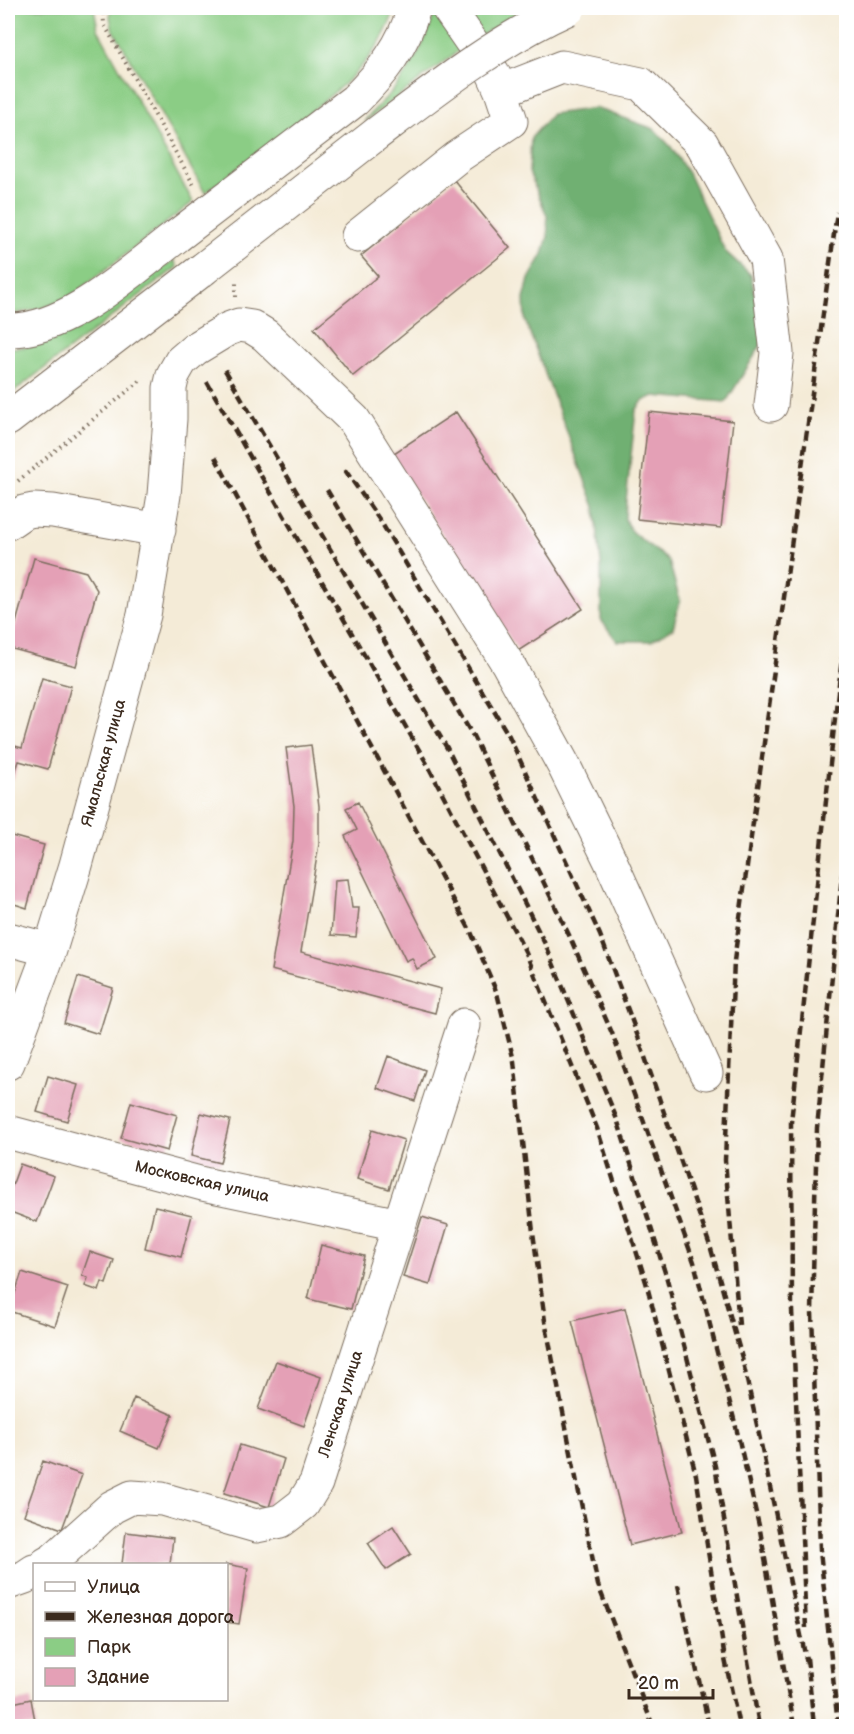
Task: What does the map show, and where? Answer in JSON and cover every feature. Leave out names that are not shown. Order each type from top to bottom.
[{"type":"street","points":[[8,330],[50,323],[75,311],[355,100],[394,55],[403,39],[414,8]]},
{"type":"street","points":[[358,236],[457,157],[511,121],[493,73],[448,8]]},
{"type":"street","points":[[8,418],[458,72],[503,42],[543,19],[569,8]]},
{"type":"street","points":[[501,91],[562,67],[641,84],[702,144],[766,259],[777,353],[771,405]]},
{"type":"street","name":"Ямальская улица","points":[[8,1062],[50,950],[76,866],[144,615],[159,530],[168,455],[170,388],[173,375],[181,361],[195,349],[239,325],[252,327],[265,335],[354,420],[508,664],[564,766],[610,860],[706,1073]]},
{"type":"street","points":[[8,523],[24,512],[34,510],[53,511],[159,530]]},
{"type":"street","points":[[8,939],[50,950]]},
{"type":"street","name":"Ленская улица","points":[[48,1563],[112,1507],[132,1497],[162,1499],[255,1526],[281,1521],[303,1504],[316,1483],[464,1025]]},
{"type":"street","name":"Московская улица","points":[[8,1132],[203,1184],[399,1225]]},
{"type":"street","points":[[8,1583],[33,1572]]},
{"type":"green space","points":[[8,8],[94,8],[98,29],[193,202],[74,294],[43,307],[11,314],[8,313]]},
{"type":"green space","points":[[111,8],[395,8],[388,28],[378,45],[352,76],[321,103],[205,193],[112,27]]},
{"type":"green space","points":[[458,8],[524,8],[479,37]]},
{"type":"green space","points":[[434,15],[465,46],[364,122],[393,90],[412,64]]},
{"type":"green space","points":[[596,108],[654,129],[671,147],[688,173],[725,251],[751,275],[766,337],[726,402],[654,396],[643,401],[636,410],[625,519],[632,532],[669,561],[680,601],[673,628],[651,641],[617,641],[601,620],[601,564],[595,507],[525,320],[524,299],[529,279],[543,254],[548,236],[547,216],[529,172],[531,138],[552,114]]},
{"type":"green space","points":[[174,260],[177,267],[8,396],[8,348],[38,344],[66,333]]},
{"type":"building","points":[[454,180],[510,248],[353,376],[314,328],[378,276],[361,256]]},
{"type":"building","points":[[456,412],[583,609],[518,651],[391,455]]},
{"type":"building","points":[[649,412],[733,421],[721,528],[637,519]]},
{"type":"building","points":[[34,558],[86,572],[97,590],[76,666],[9,648]]},
{"type":"building","points":[[42,678],[71,686],[48,769],[19,761],[13,780],[8,779],[8,744],[22,748]]},
{"type":"building","points":[[311,745],[319,806],[319,844],[301,952],[441,989],[435,1013],[271,970],[293,841],[294,806],[286,748]]},
{"type":"building","points":[[358,802],[437,959],[417,969],[412,958],[406,961],[345,836],[357,830],[346,808]]},
{"type":"building","points":[[8,835],[44,845],[27,908],[8,902]]},
{"type":"building","points":[[348,879],[352,908],[359,908],[356,937],[331,935],[335,880]]},
{"type":"building","points":[[78,977],[113,988],[99,1034],[64,1023]]},
{"type":"building","points":[[388,1056],[425,1070],[415,1101],[377,1088]]},
{"type":"building","points":[[48,1076],[78,1085],[67,1121],[37,1112]]},
{"type":"building","points":[[131,1102],[177,1115],[167,1151],[121,1138]]},
{"type":"building","points":[[201,1113],[230,1120],[220,1163],[191,1156]]},
{"type":"building","points":[[372,1130],[404,1140],[389,1189],[357,1179]]},
{"type":"building","points":[[20,1164],[54,1176],[37,1222],[8,1211],[8,1197]]},
{"type":"building","points":[[155,1206],[192,1215],[181,1257],[145,1248]]},
{"type":"building","points":[[422,1217],[448,1225],[430,1285],[403,1277]]},
{"type":"building","points":[[321,1245],[364,1256],[351,1309],[308,1299]]},
{"type":"building","points":[[90,1252],[114,1260],[106,1284],[102,1282],[99,1291],[85,1286],[88,1278],[82,1275]]},
{"type":"building","points":[[22,1272],[68,1287],[55,1326],[9,1311]]},
{"type":"building","points":[[625,1308],[682,1532],[630,1545],[572,1321]]},
{"type":"building","points":[[276,1361],[321,1377],[304,1426],[258,1409]]},
{"type":"building","points":[[134,1398],[173,1415],[159,1448],[120,1431]]},
{"type":"building","points":[[240,1445],[284,1459],[269,1507],[224,1493]]},
{"type":"building","points":[[43,1461],[82,1475],[62,1529],[24,1515]]},
{"type":"building","points":[[393,1526],[411,1554],[386,1570],[368,1543]]},
{"type":"building","points":[[126,1532],[173,1538],[170,1563],[122,1563]]},
{"type":"building","points":[[228,1564],[248,1568],[239,1624],[228,1622]]},
{"type":"building","points":[[31,1699],[36,1726],[8,1726],[8,1704]]},
{"type":"railway","points":[[739,1325],[725,1160],[734,961],[837,212]]},
{"type":"railway","points":[[225,370],[447,748],[546,946],[618,1122],[667,1279],[715,1466],[759,1726]]},
{"type":"railway","points":[[207,382],[426,762],[526,953],[597,1128],[646,1282],[696,1475],[725,1659],[739,1726]]},
{"type":"railway","points":[[215,457],[471,932],[497,993],[514,1061],[545,1321],[598,1585],[653,1726]]},
{"type":"railway","points":[[345,470],[381,522],[509,736],[600,935],[637,1034],[711,1249],[742,1358],[807,1664]]},
{"type":"railway","points":[[327,490],[473,736],[569,935],[612,1033],[694,1262],[760,1530],[794,1726]]},
{"type":"railway","points":[[806,1628],[792,1310],[791,1122],[846,626]]},
{"type":"railway","points":[[838,1726],[820,1550],[812,1312],[817,1128],[846,835]]},
{"type":"railway","points":[[678,1585],[709,1726]]},
{"type":"railway","points":[[807,1658],[814,1726]]}]
